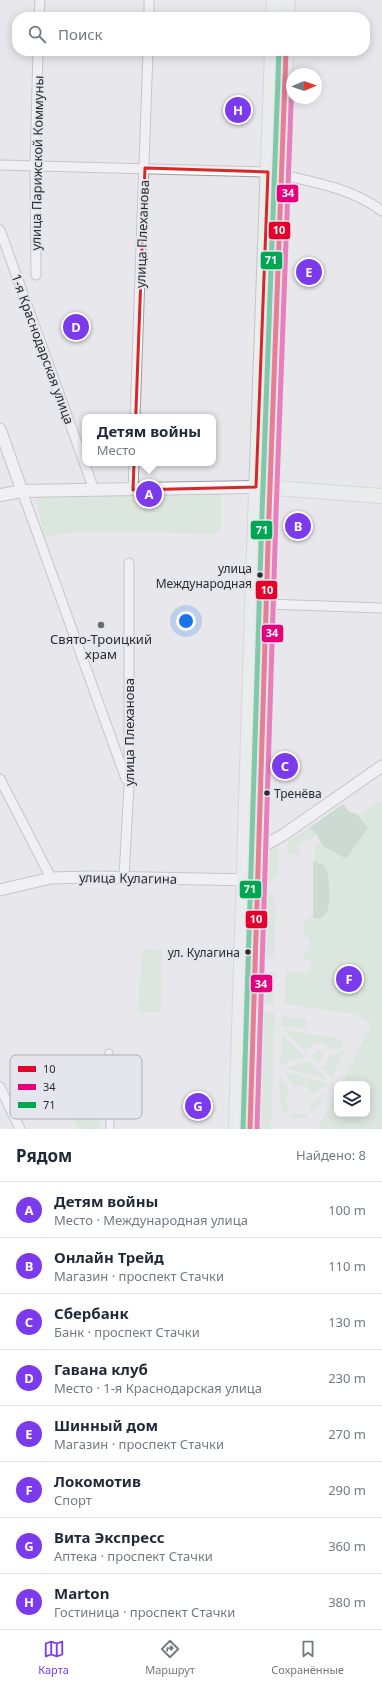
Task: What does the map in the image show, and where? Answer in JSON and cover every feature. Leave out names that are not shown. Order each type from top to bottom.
[{"type":"main road","points":[[273,12],[274,0]]},
{"type":"main road","points":[[287,12],[288,0]]},
{"type":"main road","points":[[250,1129],[266,604],[263,487],[268,172],[272,56]]},
{"type":"main road","points":[[236,1129],[243,880],[263,487],[283,175],[286,56]]},
{"type":"main road","points":[[0,495],[22,491],[263,487],[382,496]]},
{"type":"street","points":[[39,12],[40,0]]},
{"type":"street","points":[[149,0],[149,12]]},
{"type":"street","name":"улица Парижской Коммуны","points":[[36,276],[35,165],[38,56]]},
{"type":"street","name":"улица Плеханова","points":[[135,414],[148,56]]},
{"type":"street","points":[[0,165],[268,172]]},
{"type":"street","points":[[283,175],[343,190],[368,202],[382,211]]},
{"type":"street","name":"1-я Краснодарская улица","points":[[0,230],[82,457]]},
{"type":"street","points":[[0,429],[129,785]]},
{"type":"street","name":"1-я Краснодарская улица","points":[[85,466],[94,490]]},
{"type":"street","points":[[133,490],[134,466]]},
{"type":"street","name":"улица Плеханова","points":[[124,877],[129,785],[129,563]]},
{"type":"street","points":[[266,604],[382,608]]},
{"type":"street","points":[[258,849],[283,835],[382,766]]},
{"type":"street","points":[[0,780],[51,878]]},
{"type":"street","name":"улица Кулагина","points":[[0,890],[51,878],[124,877],[257,880]]},
{"type":"street","points":[[0,1087],[10,1108]]},
{"type":"street","points":[[15,1119],[20,1129]]},
{"type":"highlighted area","points":[[145,168],[268,172],[256,487],[133,490]]},
{"type":"green space","points":[[221,493],[221,526],[220,529],[212,534],[85,531],[45,537],[36,501],[39,495]]},
{"type":"green space","points":[[382,801],[382,1129],[318,1129],[334,1097],[334,1117],[370,1117],[370,1081],[343,1081],[372,1023],[354,1014],[284,1004],[286,971],[310,972],[310,961],[303,958],[303,954],[310,949],[309,937],[304,936],[304,920],[313,916],[313,861],[315,860],[315,846],[370,807]]},
{"type":"green space","points":[[343,804],[349,812],[357,814],[368,828],[346,859],[323,846],[317,835],[309,828]]},
{"type":"green space","points":[[309,828],[317,835],[300,843],[300,855],[288,854],[288,841]]},
{"type":"green space","points":[[279,845],[278,875],[273,881],[266,884],[267,851]]},
{"type":"green space","points":[[313,861],[324,865],[329,881],[328,908],[327,912],[320,919],[313,917]]},
{"type":"green space","points":[[266,893],[272,894],[276,904],[275,957],[273,958],[264,957]]},
{"type":"green space","points":[[142,949],[162,950],[161,1012],[138,1012]]},
{"type":"green space","points":[[263,972],[273,972],[274,974],[274,1004],[272,1005],[262,1005]]},
{"type":"green space","points":[[262,1011],[275,1011],[271,1129],[258,1129]]},
{"type":"green space","points":[[282,1016],[306,1019],[306,1028],[281,1026]]},
{"type":"green space","points":[[284,1030],[337,1038],[341,1041],[343,1047],[330,1050],[325,1044],[314,1043],[305,1051]]},
{"type":"green space","points":[[282,1035],[305,1057],[280,1065]]},
{"type":"green space","points":[[316,1050],[320,1050],[322,1051],[322,1059],[316,1060],[313,1057],[313,1053]]},
{"type":"green space","points":[[344,1051],[332,1078],[321,1067],[326,1064],[330,1056]]},
{"type":"green space","points":[[309,1061],[328,1080],[285,1068]]},
{"type":"green space","points":[[284,1072],[328,1084],[313,1093],[305,1085],[294,1087]]},
{"type":"green space","points":[[280,1077],[290,1090],[285,1098],[289,1109],[284,1113],[280,1103]]},
{"type":"green space","points":[[326,1091],[312,1115],[310,1110],[314,1100]]},
{"type":"green space","points":[[294,1113],[300,1115],[306,1113],[308,1117],[300,1119],[288,1116]]},
{"type":"green space","points":[[73,1119],[100,1119],[100,1129],[78,1129]]},
{"type":"transit line","name":"71","points":[[243,1129],[262,514],[279,56]]},
{"type":"transit line","name":"10","points":[[250,1129],[269,514],[286,56]]},
{"type":"transit line","name":"34","points":[[257,1129],[276,514],[291,104]]},
{"type":"place","name":"Marton","points":[[238,110]]},
{"type":"place","name":"Шинный дом","points":[[309,272]]},
{"type":"place","name":"Гавана клуб","points":[[76,327]]},
{"type":"place","name":"Детям войны","points":[[149,494]]},
{"type":"place","name":"Онлайн Трейд","points":[[298,526]]},
{"type":"place","name":"улица Международная","points":[[260,575]]},
{"type":"place","name":"Свято-Троицкий храм","points":[[101,625]]},
{"type":"place","name":"Сбербанк","points":[[285,766]]},
{"type":"place","name":"Тренёва","points":[[267,793]]},
{"type":"place","name":"ул. Кулагина","points":[[248,952]]},
{"type":"place","name":"Локомотив","points":[[349,979]]},
{"type":"place","name":"Вита Экспресс","points":[[198,1106]]}]
